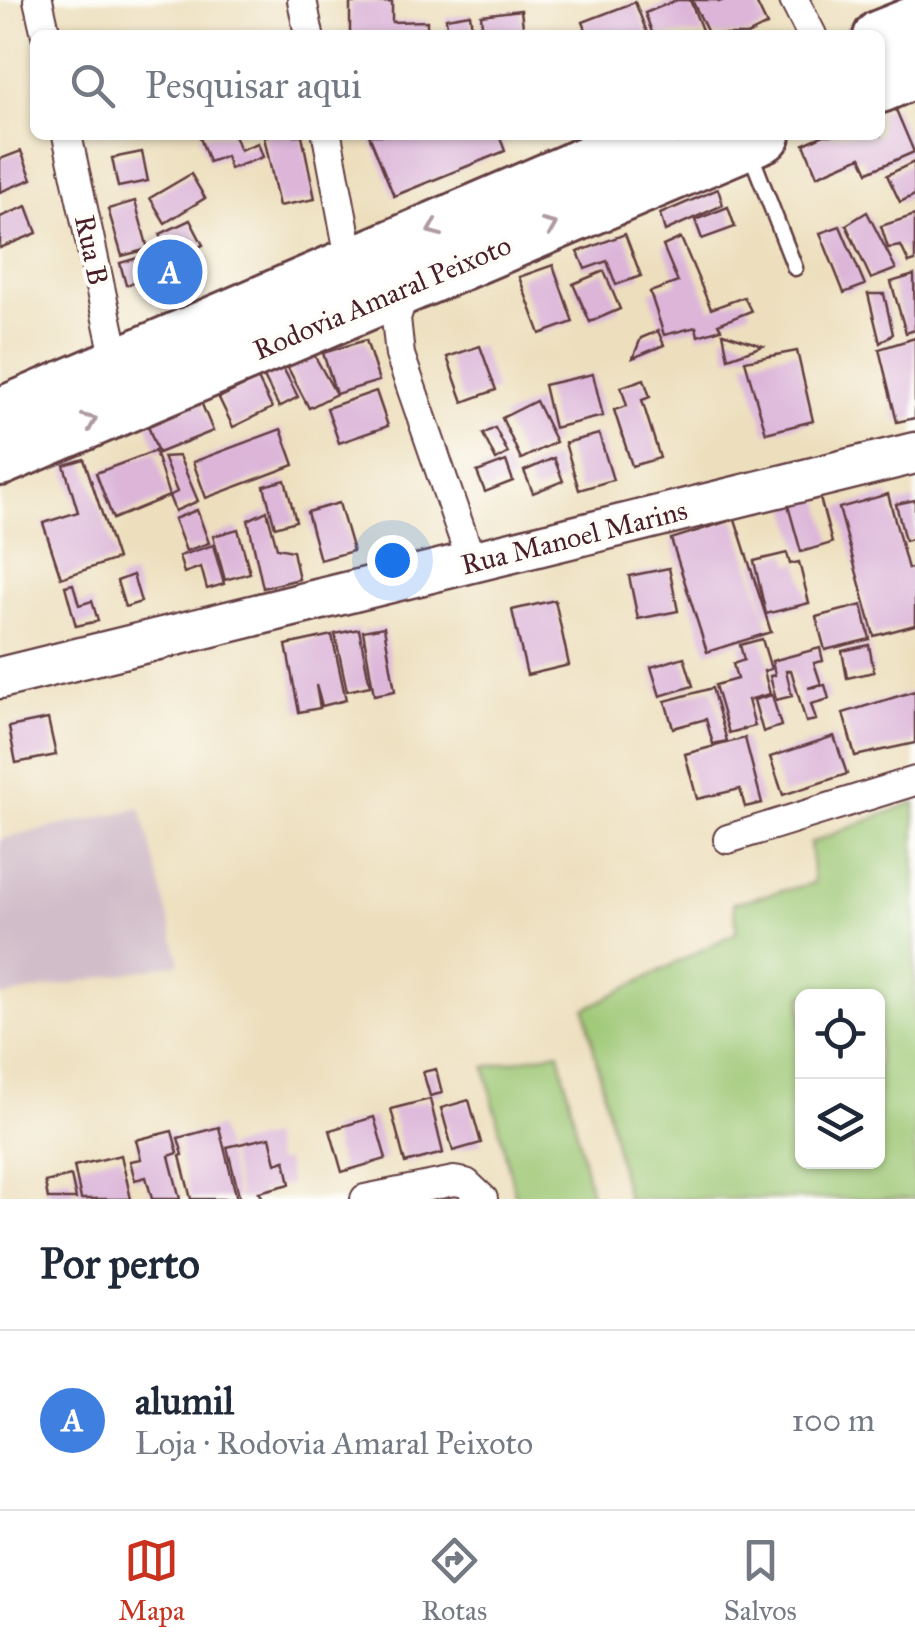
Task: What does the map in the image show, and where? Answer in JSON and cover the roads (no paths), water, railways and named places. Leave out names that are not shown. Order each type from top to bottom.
[{"type":"highway","points":[[896,74],[915,22]]},
{"type":"highway","name":"Rodovia Amaral Peixoto","points":[[0,459],[642,140]]},
{"type":"highway","name":"Rodovia Amaral Peixoto","points":[[0,415],[117,365],[348,288],[406,286],[753,140]]},
{"type":"main road","name":"Rua Manoel Marins","points":[[0,678],[915,453]]},
{"type":"street","points":[[38,0],[45,30]]},
{"type":"street","points":[[302,0],[308,30]]},
{"type":"street","points":[[794,0],[809,30]]},
{"type":"street","name":"Rua B","points":[[68,140],[117,365]]},
{"type":"street","points":[[328,140],[348,288],[400,355]]},
{"type":"street","points":[[406,286],[396,318],[400,355],[472,562]]},
{"type":"street","points":[[728,840],[915,781]]},
{"type":"street","points":[[365,1199],[440,1182],[475,1191]]},
{"type":"lane","points":[[755,140],[795,268]]},
{"type":"place","name":"alumil","points":[[170,272]]}]
